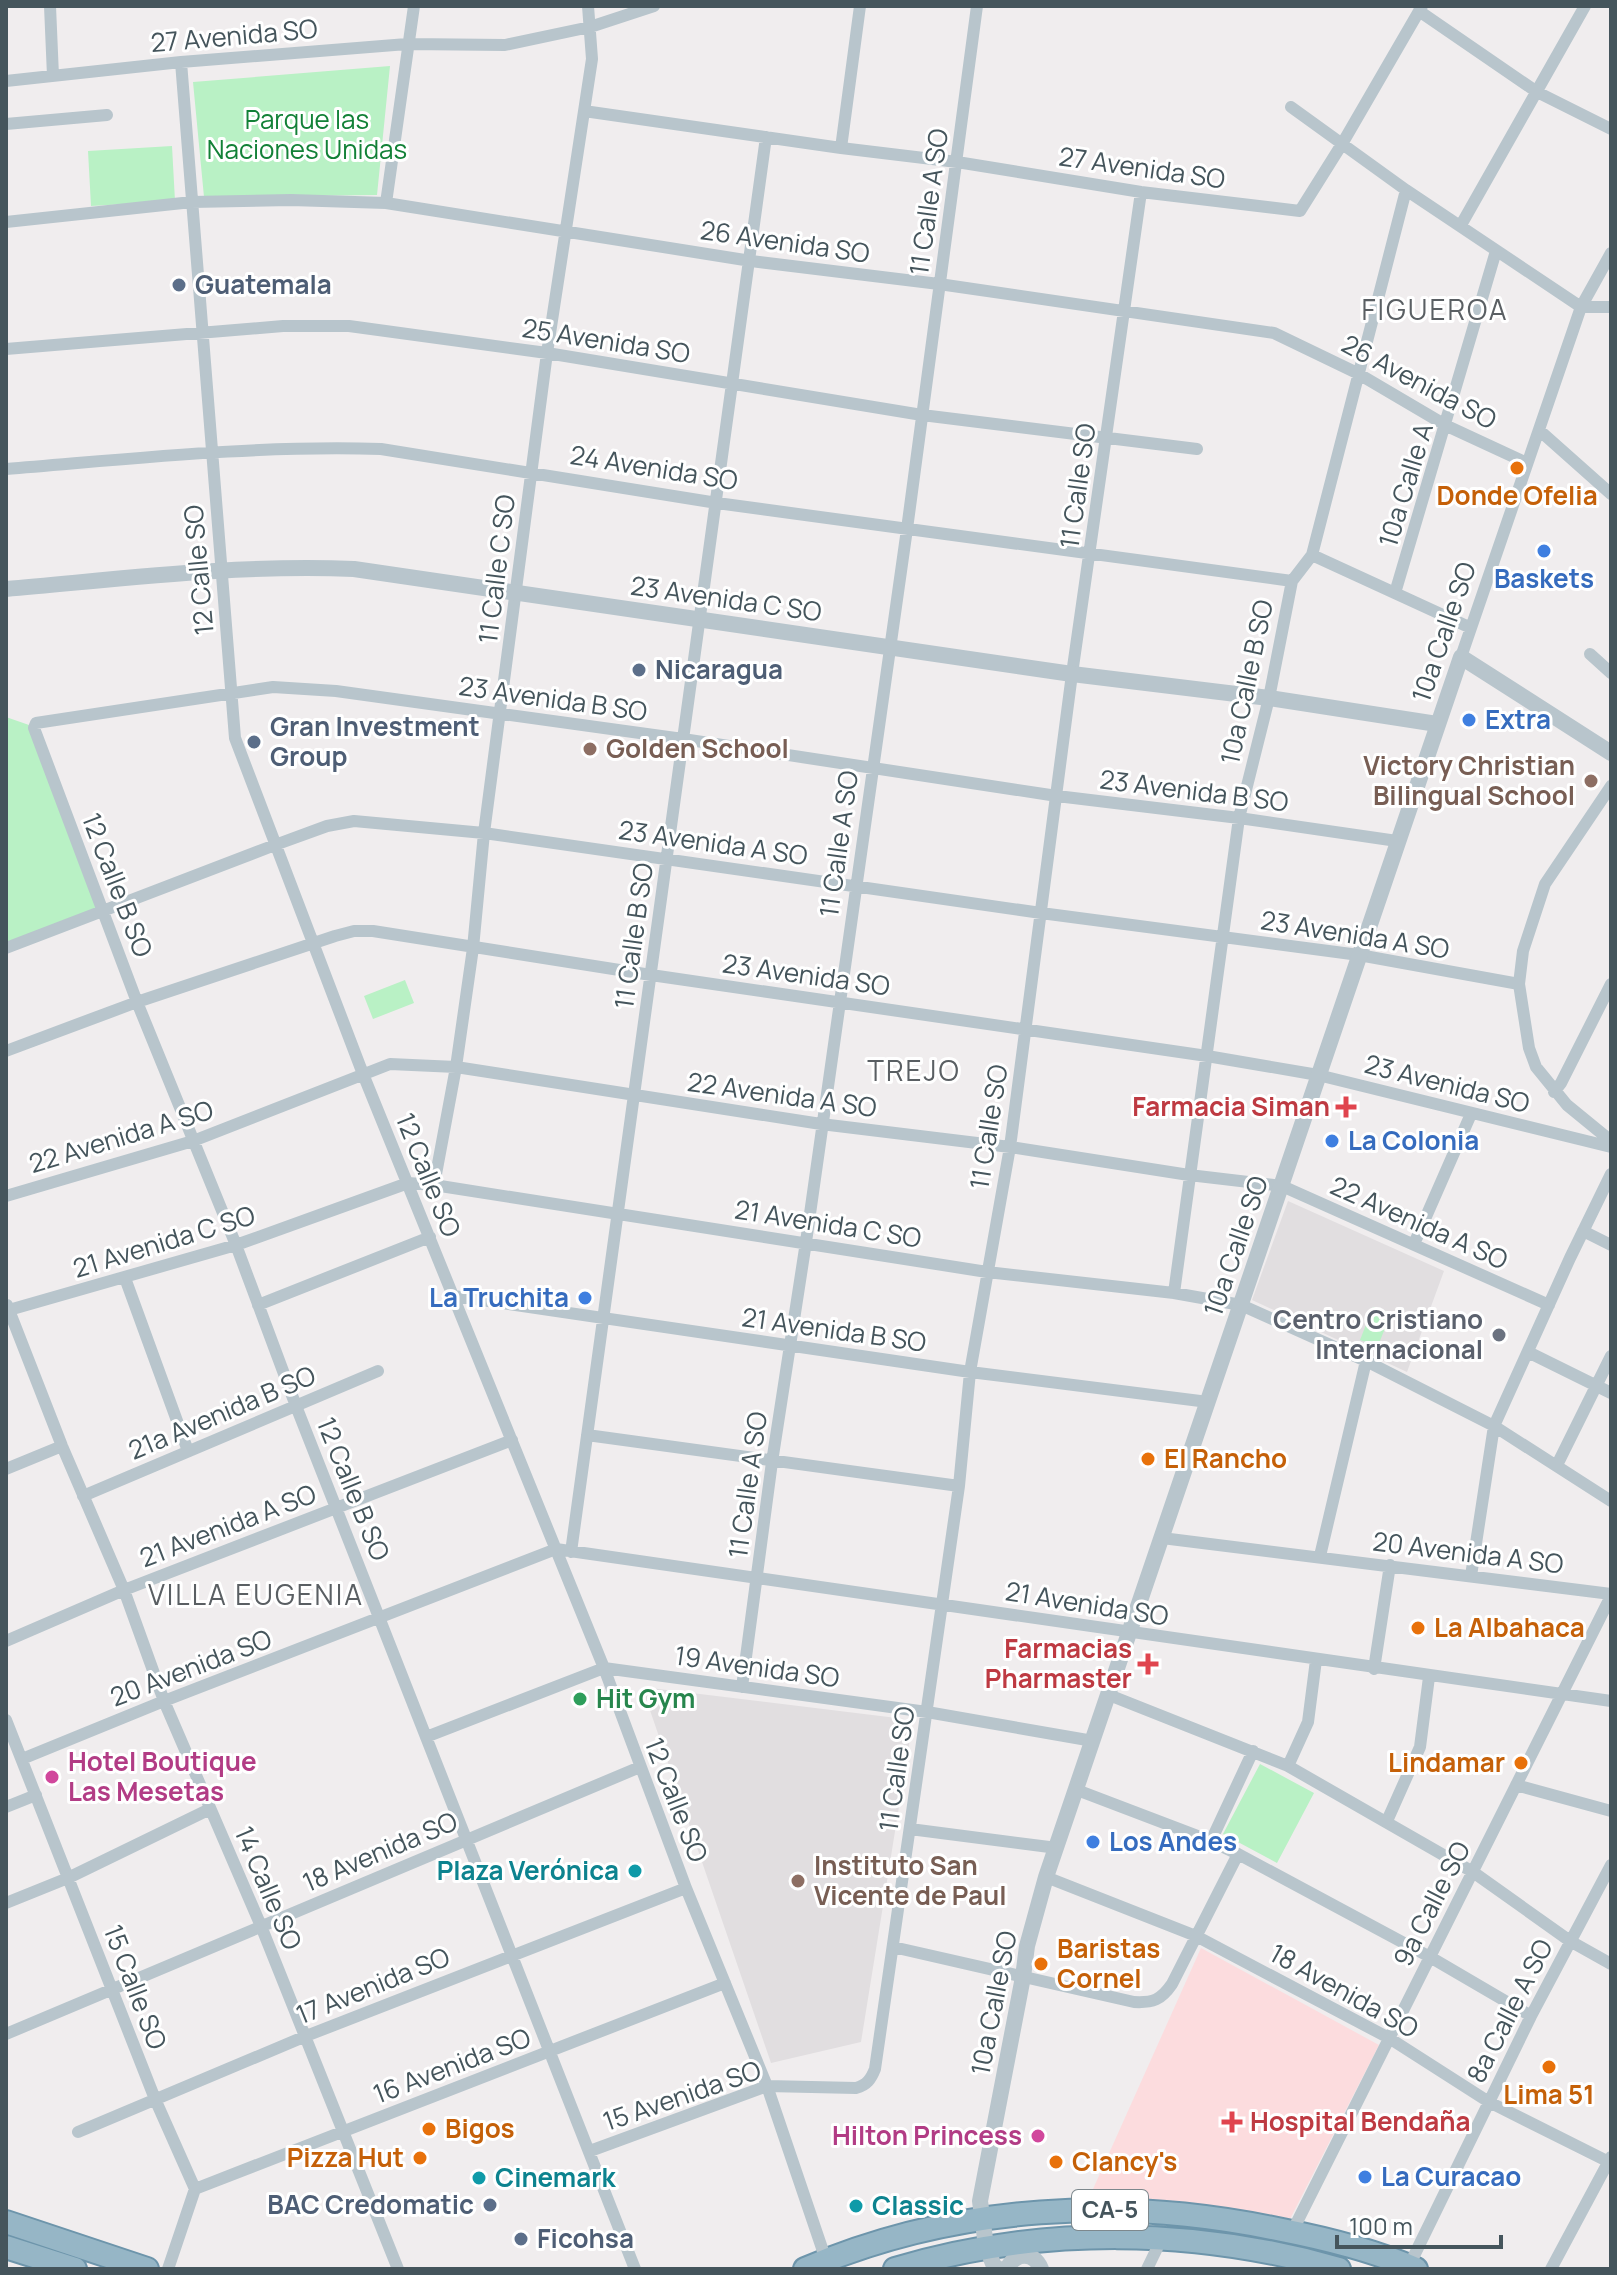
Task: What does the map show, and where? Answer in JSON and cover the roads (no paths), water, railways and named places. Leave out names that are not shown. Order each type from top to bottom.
[{"type":"highway","name":"CA-5","points":[[816,2265],[915,2232],[981,2218],[1036,2211],[1126,2211],[1228,2219],[1361,2248],[1413,2267]]},
{"type":"highway","points":[[6,2222],[147,2269]]},
{"type":"highway","points":[[1245,2247],[1259,2242],[1279,2245],[1289,2239],[1292,2232]]},
{"type":"highway","name":"CA-5","points":[[895,2269],[986,2246],[1024,2248],[1111,2236],[1245,2247],[1277,2261],[1339,2269]]},
{"type":"highway","points":[[6,2247],[75,2269]]},
{"type":"street","points":[[50,6],[53,76]]},
{"type":"street","points":[[386,203],[414,6]]},
{"type":"street","name":"11 Calle C SO","points":[[434,1185],[456,1067],[473,948],[484,833],[547,353],[592,59],[588,6]]},
{"type":"street","name":"27 Avenida SO","points":[[6,81],[181,62],[407,44],[505,45],[590,27],[654,6]]},
{"type":"street","points":[[841,148],[860,6]]},
{"type":"street","name":"11 Calle A SO","points":[[742,1687],[907,529],[977,6]]},
{"type":"street","points":[[1461,225],[1585,6]]},
{"type":"street","points":[[1342,144],[1420,9],[1537,92],[1611,129]]},
{"type":"street","name":"12 Calle SO","points":[[181,62],[235,738],[363,1074],[604,1668],[686,1888],[767,2086],[816,2265]]},
{"type":"street","points":[[1291,107],[1406,190],[1581,307],[1611,307]]},
{"type":"street","name":"27 Avenida SO","points":[[584,111],[957,162],[1141,192],[1300,211],[1342,144]]},
{"type":"street","points":[[6,124],[107,115]]},
{"type":"street","name":"11 Calle B SO","points":[[571,1552],[766,137]]},
{"type":"street","name":"10a Calle B SO","points":[[1174,1293],[1239,818],[1269,698],[1292,581],[1312,555],[1406,190]]},
{"type":"street","name":"11 Calle SO","points":[[875,2069],[959,1486],[970,1372],[1010,1147],[1072,674],[1141,192]]},
{"type":"street","name":"26 Avenida SO","points":[[6,222],[192,202],[291,200],[386,203],[751,261],[939,284],[1274,333],[1357,373],[1447,426],[1527,463]]},
{"type":"street","name":"10a Calle A","points":[[1395,593],[1447,426],[1496,251]]},
{"type":"street","name":"10a Calle SO","points":[[999,2269],[994,2266],[986,2246],[980,2201],[1027,1946],[1046,1877],[1581,307],[1611,253]]},
{"type":"street","name":"25 Avenida SO","points":[[6,349],[283,326],[349,326],[547,353],[922,415],[1197,449]]},
{"type":"street","points":[[1539,430],[1611,494]]},
{"type":"street","name":"24 Avenida SO","points":[[6,469],[212,453],[325,447],[381,449],[717,503],[1292,581]]},
{"type":"street","points":[[1312,555],[1471,628]]},
{"type":"street","name":"23 Avenida C SO","points":[[6,589],[222,570],[280,567],[354,569],[1437,724]]},
{"type":"street","points":[[1590,654],[1611,673]]},
{"type":"street","points":[[1461,657],[1610,750]]},
{"type":"street","name":"23 Avenida B SO","points":[[36,723],[273,687],[336,691],[683,739],[1057,796],[1397,841]]},
{"type":"street","name":"12 Calle B SO","points":[[36,723],[34,728],[137,1002],[236,1245],[296,1406],[635,2269]]},
{"type":"street","points":[[1611,786],[1545,884],[1523,951],[1519,984],[1529,1048],[1536,1067],[1554,1092],[1611,1144]]},
{"type":"street","name":"23 Avenida A SO","points":[[103,911],[327,826],[354,821],[484,833],[1359,955],[1519,984]]},
{"type":"street","points":[[6,948],[103,911]]},
{"type":"street","name":"23 Avenida SO","points":[[6,1051],[137,1002],[354,931],[373,931],[1318,1075],[1471,1114],[1611,1144]]},
{"type":"street","points":[[1554,1092],[1611,984]]},
{"type":"street","name":"22 Avenida A SO","points":[[6,1196],[193,1141],[390,1064],[456,1067],[821,1124],[1282,1186],[1549,1305]]},
{"type":"street","points":[[1414,1244],[1471,1114]]},
{"type":"street","points":[[1471,1576],[1494,1426],[1611,1174]]},
{"type":"street","name":"21 Avenida C SO","points":[[8,1307],[125,1278],[236,1245],[408,1183],[434,1185],[987,1272],[1174,1293],[1241,1305],[1366,1361],[1494,1426],[1611,1501]]},
{"type":"street","points":[[1583,1231],[1611,1245]]},
{"type":"street","points":[[258,1305],[430,1237]]},
{"type":"street","points":[[125,1278],[188,1451]]},
{"type":"street","name":"21 Avenida B SO","points":[[454,1296],[970,1372],[1208,1402]]},
{"type":"street","name":"14 Calle SO","points":[[8,1307],[62,1446],[124,1590],[164,1701],[261,1926],[398,2269]]},
{"type":"street","points":[[1528,1352],[1611,1393]]},
{"type":"street","points":[[1557,1465],[1611,1356]]},
{"type":"street","points":[[1162,1538],[1320,1556],[1366,1361]]},
{"type":"street","name":"21a Avenida B SO","points":[[83,1496],[378,1371]]},
{"type":"street","points":[[587,1435],[959,1486]]},
{"type":"street","name":"21 Avenida A SO","points":[[6,1641],[124,1590],[512,1440]]},
{"type":"street","points":[[6,1469],[62,1446]]},
{"type":"street","name":"21 Avenida SO","points":[[556,1549],[1611,1701]]},
{"type":"street","name":"20 Avenida SO","points":[[22,1759],[556,1549]]},
{"type":"street","name":"20 Avenida A SO","points":[[1320,1556],[1611,1595]]},
{"type":"street","points":[[1374,1669],[1390,1565]]},
{"type":"street","name":"9a Calle SO","points":[[1292,2232],[1611,1595]]},
{"type":"street","points":[[1288,1766],[1308,1722],[1316,1660]]},
{"type":"street","name":"19 Avenida SO","points":[[426,1737],[604,1668],[927,1712],[1093,1741]]},
{"type":"street","points":[[1387,1821],[1420,1747],[1429,1677]]},
{"type":"street","points":[[1109,1695],[1288,1766],[1473,1872],[1570,1941],[1611,1964]]},
{"type":"street","name":"15 Calle SO","points":[[6,1720],[10,1738],[22,1759],[155,2099],[195,2189]]},
{"type":"street","points":[[1211,1841],[1253,1751]]},
{"type":"street","name":"18 Avenida SO","points":[[6,2034],[640,1767]]},
{"type":"street","points":[[1516,1785],[1611,1811]]},
{"type":"street","points":[[1077,1790],[1238,1854],[1430,1957],[1531,2016]]},
{"type":"street","points":[[6,1807],[36,1795]]},
{"type":"street","points":[[6,1903],[68,1878],[210,1809]]},
{"type":"street","points":[[910,1829],[1057,1848]]},
{"type":"street","points":[[893,1947],[1149,2003],[1158,2000],[1172,1984],[1238,1854]]},
{"type":"street","name":"8a Calle A SO","points":[[1413,2267],[1531,2016],[1611,1865]]},
{"type":"street","name":"18 Avenida SO","points":[[1046,1877],[1196,1936],[1389,2038],[1489,2102],[1610,2161]]},
{"type":"street","name":"17 Avenida SO","points":[[78,2132],[306,2036],[686,1888]]},
{"type":"street","name":"16 Avenida SO","points":[[195,2189],[725,1983]]},
{"type":"street","name":"15 Avenida SO","points":[[590,2151],[767,2086],[856,2088],[864,2086],[871,2079],[875,2069]]},
{"type":"street","points":[[1551,2269],[1610,2161]]},
{"type":"street","points":[[168,2269],[195,2189]]},
{"type":"street","points":[[1147,2269],[1162,2238]]},
{"type":"street","points":[[1007,2269],[1024,2248],[1041,2269]]},
{"type":"place","name":"Guatemala","points":[[179,285]]},
{"type":"place","name":"Donde Ofelia","points":[[1517,468]]},
{"type":"place","name":"Baskets","points":[[1544,551]]},
{"type":"place","name":"Nicaragua","points":[[639,670]]},
{"type":"place","name":"Extra","points":[[1469,720]]},
{"type":"place","name":"Gran Investment Group","points":[[254,742]]},
{"type":"place","name":"Golden School","points":[[590,749]]},
{"type":"place","name":"Victory Christian Bilingual School","points":[[1591,781]]},
{"type":"place","name":"Farmacia Siman","points":[[1346,1107]]},
{"type":"place","name":"La Colonia","points":[[1332,1141]]},
{"type":"place","name":"La Truchita","points":[[585,1298]]},
{"type":"place","name":"Centro Cristiano Internacional","points":[[1499,1335]]},
{"type":"place","name":"El Rancho","points":[[1148,1459]]},
{"type":"place","name":"La Albahaca","points":[[1418,1628]]},
{"type":"place","name":"Farmacias Pharmaster","points":[[1148,1664]]},
{"type":"place","name":"Hit Gym","points":[[580,1699]]},
{"type":"place","name":"Lindamar","points":[[1521,1763]]},
{"type":"place","name":"Hotel Boutique Las Mesetas","points":[[52,1777]]},
{"type":"place","name":"Los Andes","points":[[1093,1842]]},
{"type":"place","name":"Plaza Verónica","points":[[635,1871]]},
{"type":"place","name":"Instituto San Vicente de Paul","points":[[798,1881]]},
{"type":"place","name":"Baristas Cornel","points":[[1041,1964]]},
{"type":"place","name":"Lima 51","points":[[1549,2067]]},
{"type":"place","name":"Hospital Bendaña","points":[[1232,2122]]},
{"type":"place","name":"Bigos","points":[[429,2129]]},
{"type":"place","name":"Hilton Princess","points":[[1038,2136]]},
{"type":"place","name":"Pizza Hut","points":[[420,2158]]},
{"type":"place","name":"Clancy's","points":[[1056,2162]]},
{"type":"place","name":"La Curacao","points":[[1365,2177]]},
{"type":"place","name":"Cinemark","points":[[479,2178]]},
{"type":"place","name":"BAC Credomatic","points":[[490,2205]]},
{"type":"place","name":"Classic","points":[[856,2206]]},
{"type":"place","name":"Ficohsa","points":[[521,2239]]},
{"type":"district","name":"FIGUEROA","points":[[1435,310]]},
{"type":"district","name":"TREJO","points":[[914,1071]]},
{"type":"district","name":"VILLA EUGENIA","points":[[256,1595]]},
{"type":"park label","name":"Parque las Naciones Unidas","points":[[307,135]]}]
